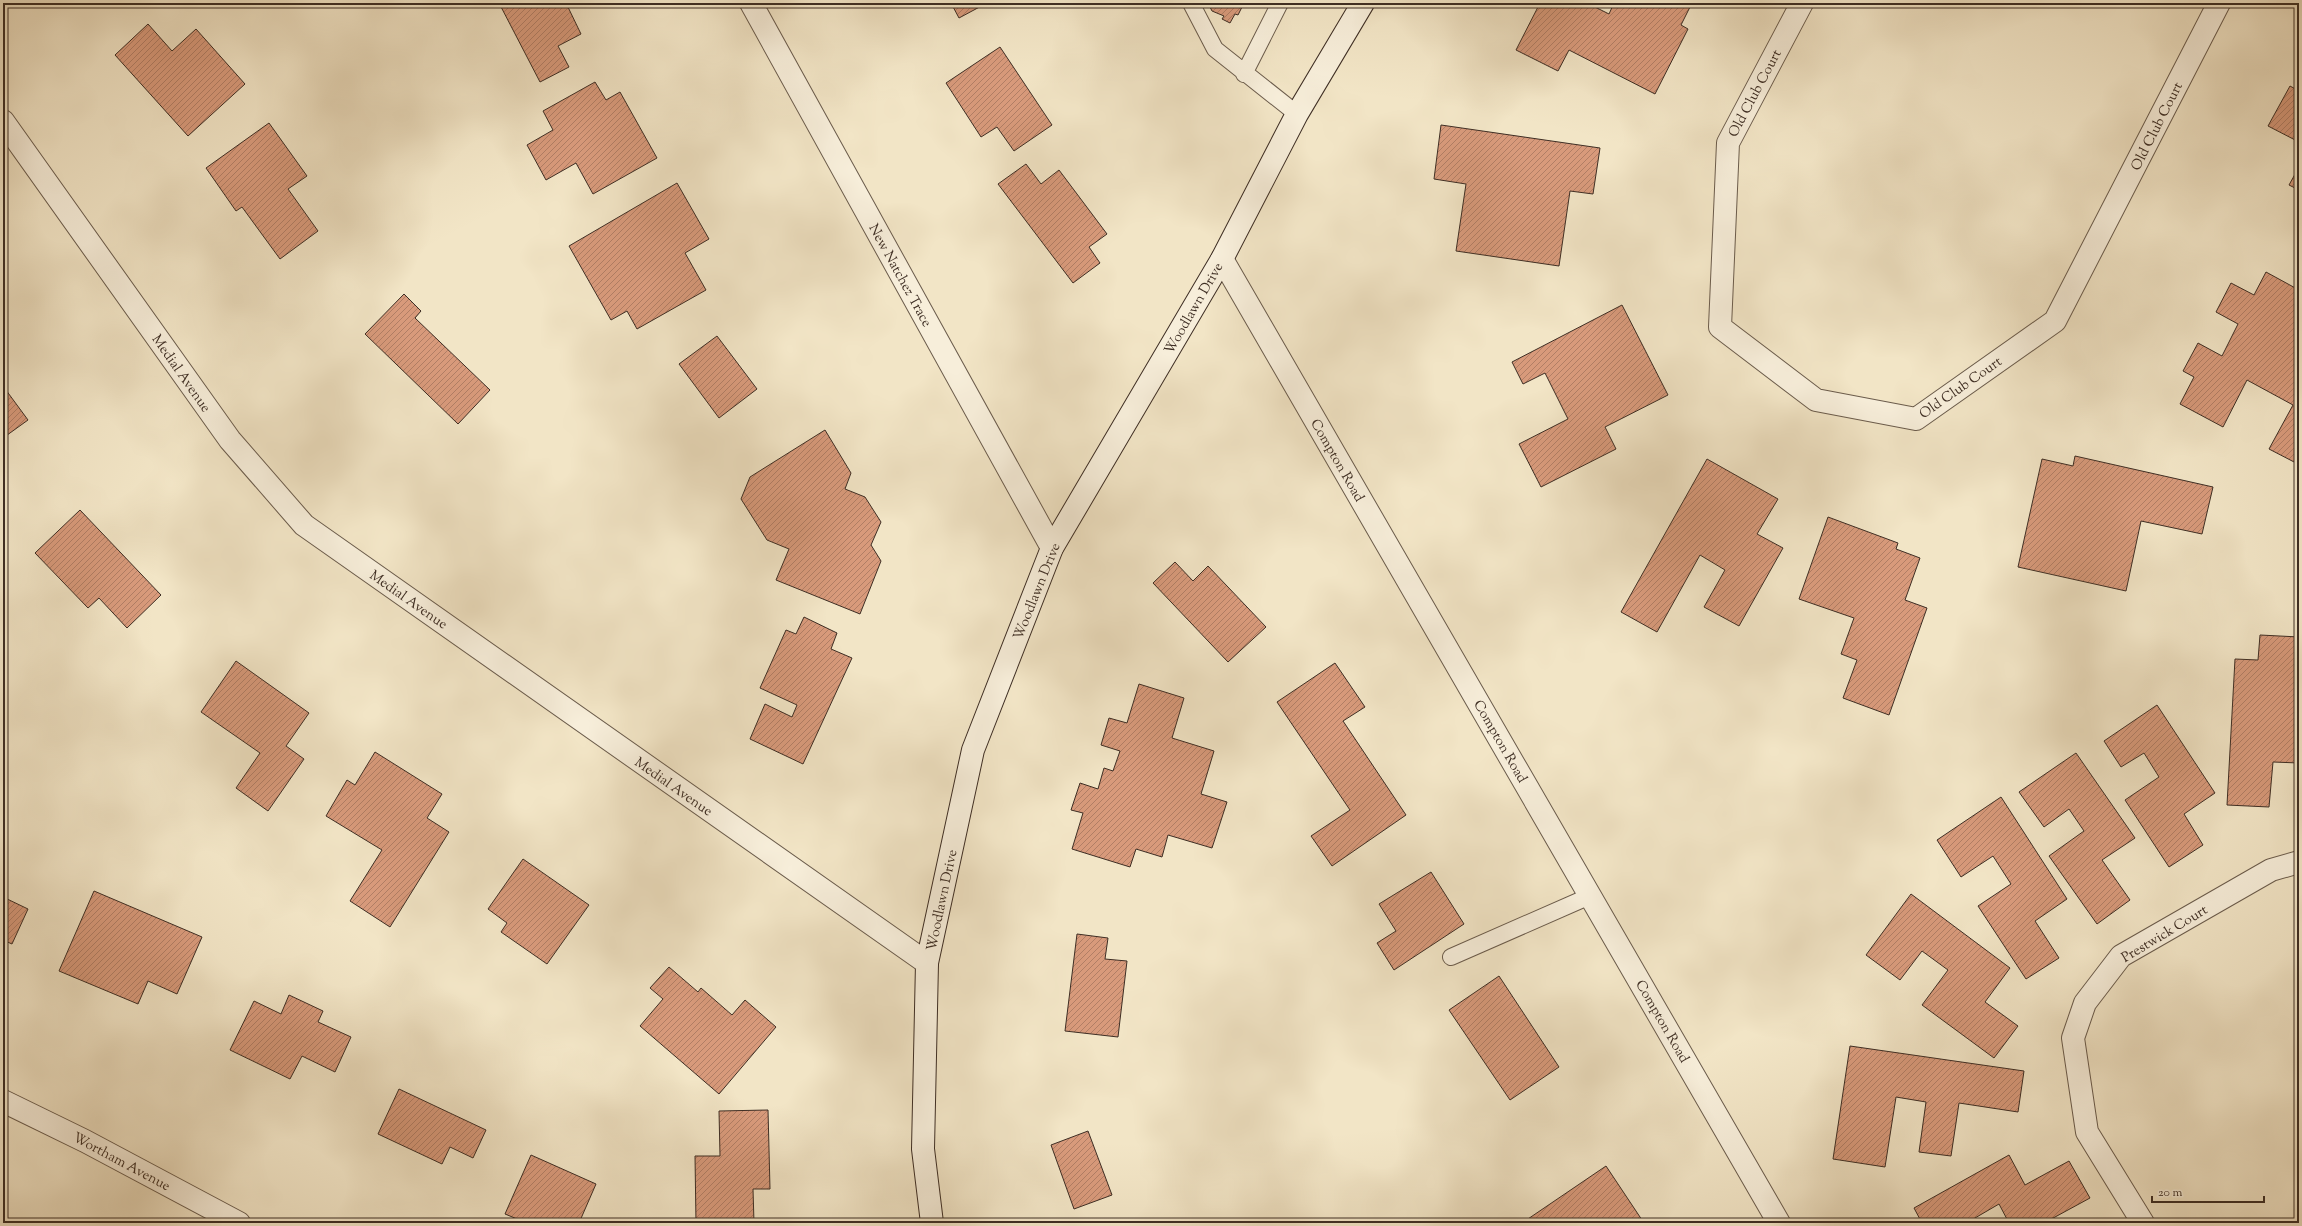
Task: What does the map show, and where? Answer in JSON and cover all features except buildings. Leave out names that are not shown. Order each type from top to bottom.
[{"type":"street","name":"New Natchez Trace","points":[[750,3],[1052,548]]},
{"type":"street","name":"Woodlawn Drive","points":[[932,1223],[923,1149],[927,963],[973,750],[1052,548],[1222,259],[1297,114],[1363,3]]},
{"type":"street","name":"Old Club Court","points":[[1802,3],[1728,143],[1720,326],[1816,400],[1916,419],[2055,321],[2219,3]]},
{"type":"street","name":"Medial Avenue","points":[[3,121],[230,440],[304,525],[927,963]]},
{"type":"street","name":"Compton Road","points":[[1222,259],[1779,1223]]},
{"type":"street","name":"Prestwick Court","points":[[2143,1223],[2087,1132],[2073,1038],[2084,1003],[2121,956],[2271,870],[2299,862]]},
{"type":"street","name":"Wortham Avenue","points":[[3,1101],[84,1141],[240,1223]]},
{"type":"lane","points":[[1191,3],[1215,49],[1244,74],[1297,114]]},
{"type":"lane","points":[[1244,74],[1280,3]]},
{"type":"lane","points":[[1451,957],[1590,896]]}]
